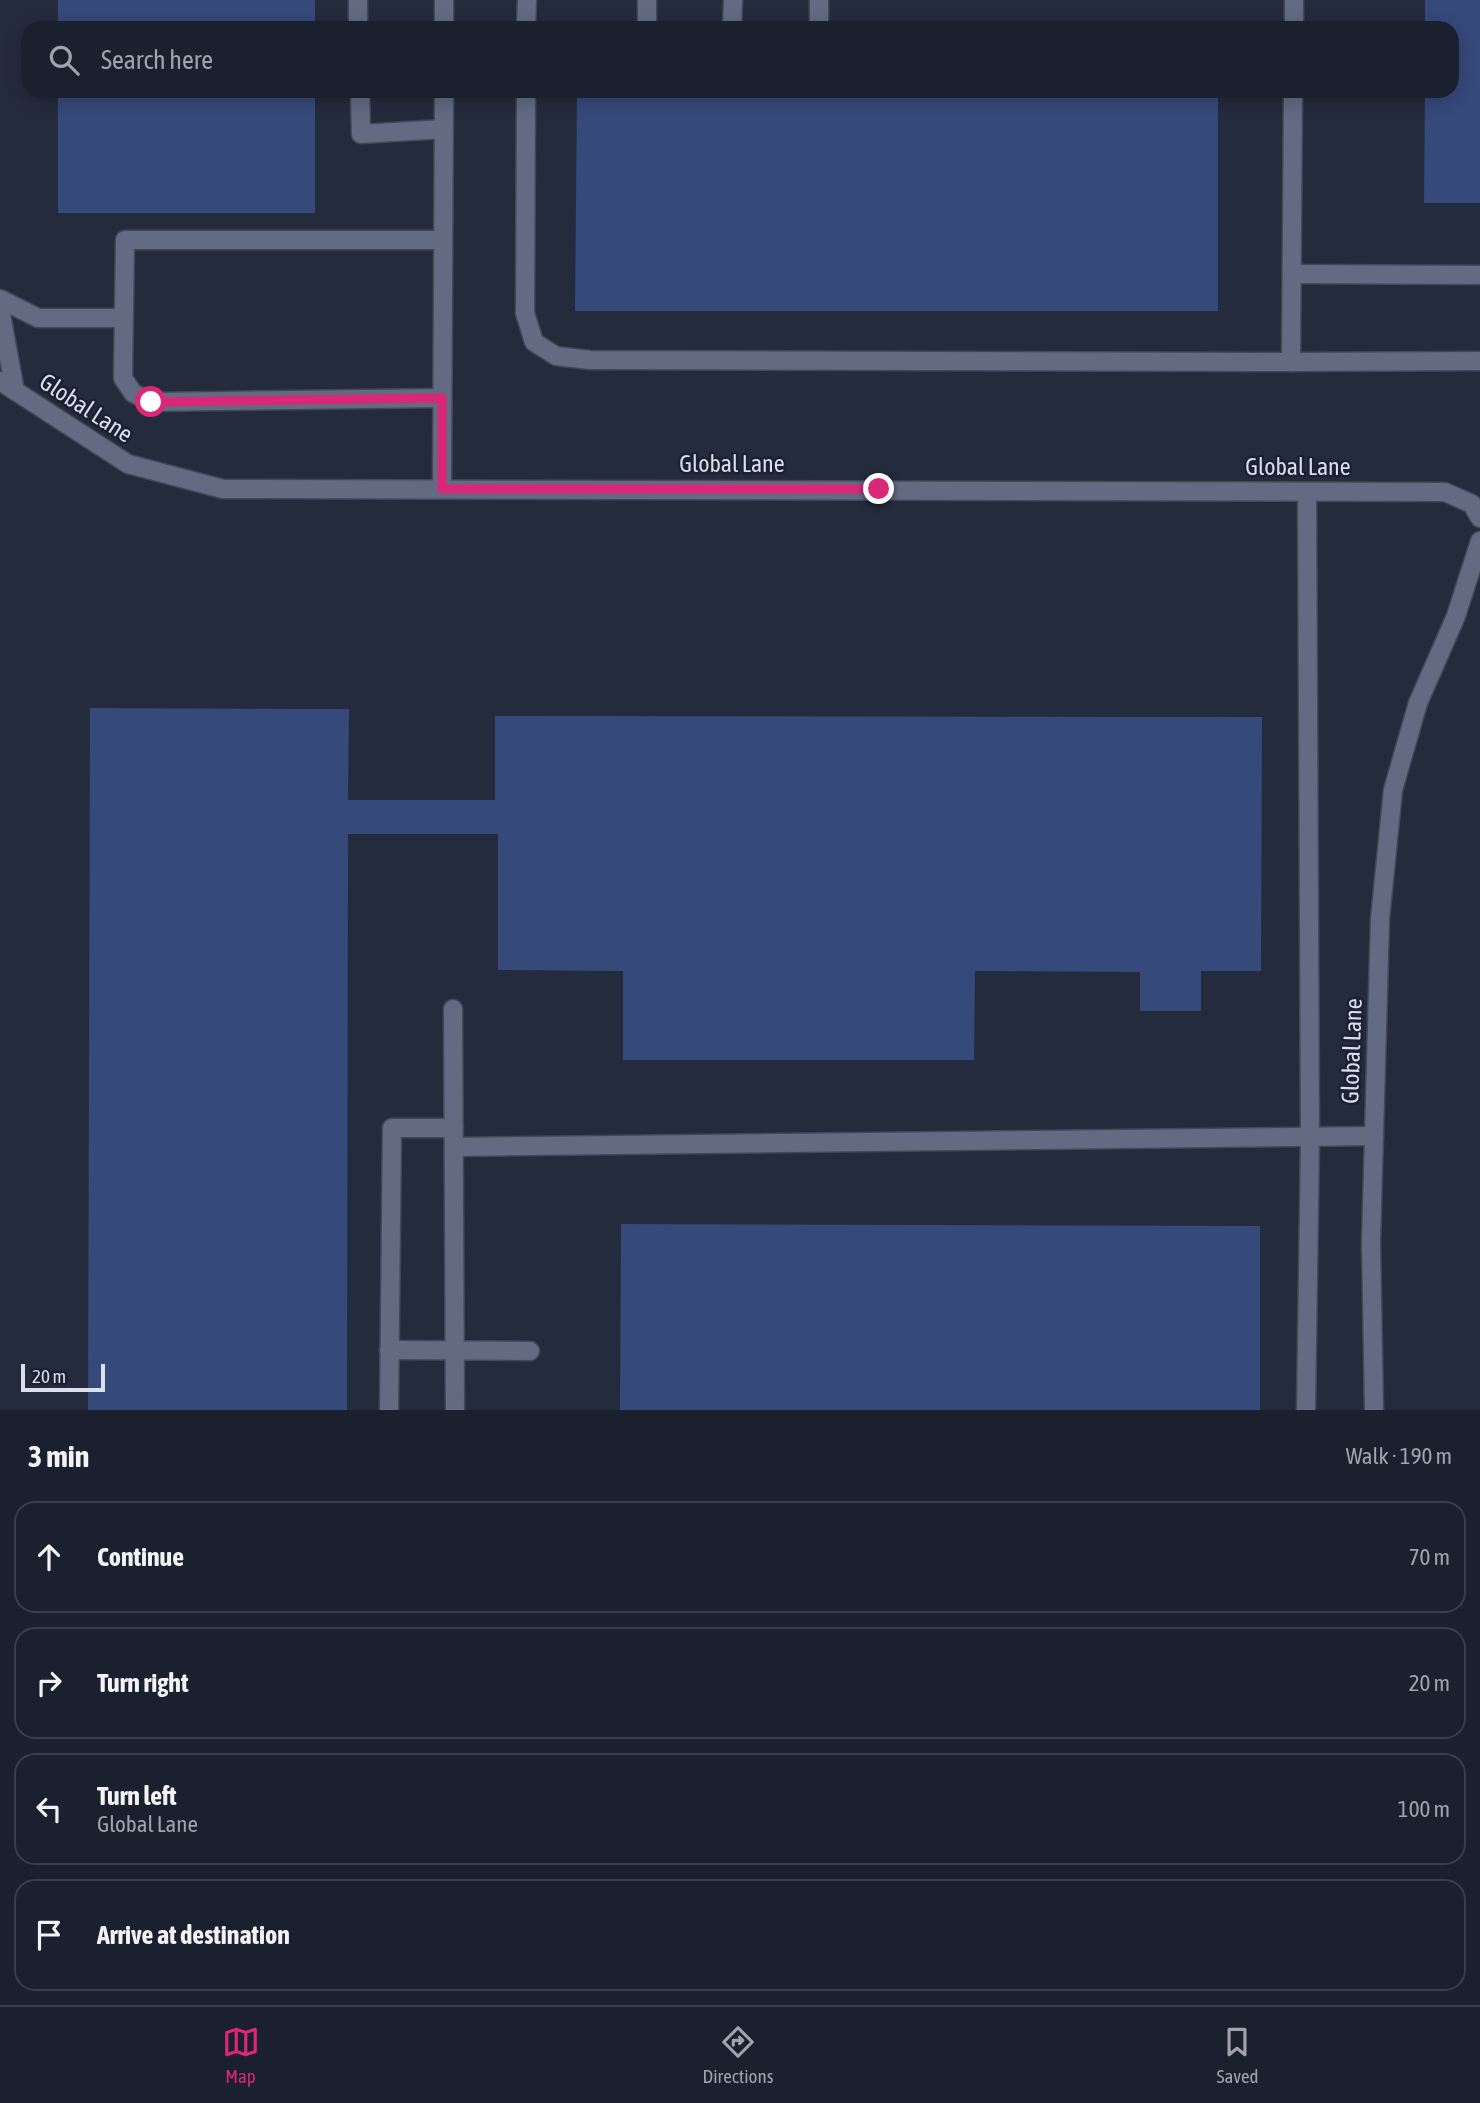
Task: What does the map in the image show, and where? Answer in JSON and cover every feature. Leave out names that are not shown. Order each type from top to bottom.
[{"type":"street","points":[[358,0],[358,21]]},
{"type":"street","points":[[444,0],[444,21]]},
{"type":"street","points":[[526,21],[527,0]]},
{"type":"street","points":[[647,0],[647,21]]},
{"type":"street","points":[[732,21],[733,0]]},
{"type":"street","points":[[819,0],[819,21]]},
{"type":"street","points":[[1294,0],[1294,21]]},
{"type":"street","points":[[360,98],[361,134],[443,129]]},
{"type":"street","points":[[442,489],[444,98]]},
{"type":"street","points":[[526,98],[525,313],[534,342],[556,356],[590,360],[1480,361]]},
{"type":"street","points":[[1291,362],[1293,98]]},
{"type":"street","points":[[442,398],[151,402],[133,393],[123,378],[123,318],[125,240],[443,240]]},
{"type":"street","points":[[1292,274],[1480,275]]},
{"type":"street","points":[[0,299],[38,318],[123,318]]},
{"type":"street","points":[[0,309],[8,386]]},
{"type":"street","name":"Global Lane","points":[[8,386],[128,464],[223,489],[1445,492],[1472,504],[1480,518]]},
{"type":"street","points":[[1306,1410],[1310,1137],[1307,492]]},
{"type":"street","name":"Global Lane","points":[[1374,1410],[1371,1243],[1380,919],[1393,790],[1418,703],[1456,616],[1480,541]]},
{"type":"street","points":[[453,1009],[455,1410]]},
{"type":"street","points":[[389,1410],[392,1128],[454,1128]]},
{"type":"street","points":[[454,1147],[1374,1136]]},
{"type":"street","points":[[389,1350],[530,1352]]},
{"type":"building","points":[[58,0],[315,0],[315,21],[58,21]]},
{"type":"building","points":[[1425,0],[1480,0],[1480,203],[1424,203],[1425,98],[1459,98],[1459,21],[1425,21]]},
{"type":"building","points":[[58,98],[315,98],[315,213],[58,213]]},
{"type":"building","points":[[577,98],[1218,98],[1218,311],[575,311]]},
{"type":"building","points":[[90,708],[349,709],[348,800],[495,800],[495,716],[1262,717],[1261,971],[1201,971],[1201,1011],[1140,1011],[1140,972],[975,971],[974,1060],[623,1060],[623,971],[498,970],[498,834],[348,834],[347,1410],[88,1410]]},
{"type":"building","points":[[621,1224],[1260,1226],[1260,1410],[620,1410]]},
{"type":"route","points":[[151,402],[442,398],[442,489],[879,489]]}]
